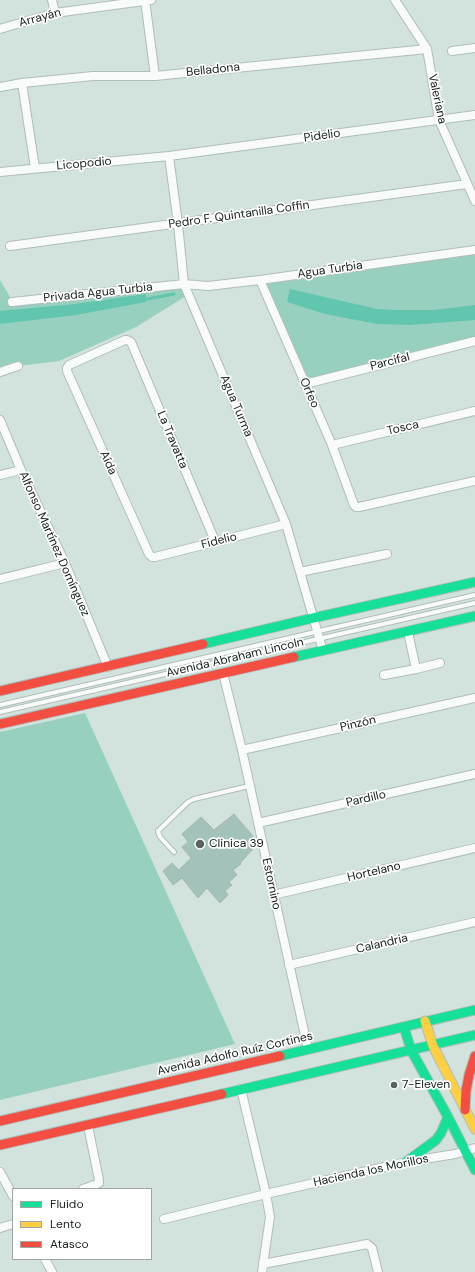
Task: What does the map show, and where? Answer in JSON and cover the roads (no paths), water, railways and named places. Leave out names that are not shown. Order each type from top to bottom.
[{"type":"main road","points":[[0,691],[475,582]]},
{"type":"main road","name":"Avenida Abraham Lincoln","points":[[0,724],[475,616]]},
{"type":"main road","name":"Avenida Adolfo Ruíz Cortines","points":[[0,1121],[475,1010]]},
{"type":"main road","points":[[425,1021],[433,1046],[475,1128]]},
{"type":"main road","points":[[404,1027],[411,1050],[475,1170]]},
{"type":"main road","points":[[0,1145],[475,1036]]},
{"type":"main road","points":[[466,1110],[466,1091],[475,1056]]},
{"type":"main road","points":[[406,1162],[436,1140],[448,1117]]},
{"type":"street","points":[[52,0],[55,13]]},
{"type":"street","points":[[147,0],[155,76]]},
{"type":"street","name":"Arrayán","points":[[0,29],[55,13],[147,0]]},
{"type":"street","name":"Valeriana","points":[[395,0],[427,50],[439,120],[475,201]]},
{"type":"street","points":[[452,52],[475,48]]},
{"type":"street","name":"Belladona","points":[[0,87],[92,76],[155,76],[427,50]]},
{"type":"street","points":[[22,84],[35,168]]},
{"type":"street","name":"Pidelio","points":[[169,156],[475,115]]},
{"type":"street","name":"Licopodio","points":[[0,172],[169,156]]},
{"type":"street","name":"Agua Turma","points":[[169,156],[184,284],[286,524],[323,651]]},
{"type":"street","name":"Pedro F. Quintanilla Coffin","points":[[10,246],[467,184]]},
{"type":"street","name":"Agua Turbia","points":[[184,284],[208,286],[260,280],[475,250]]},
{"type":"street","name":"Orfeo","points":[[260,280],[332,445],[356,507],[359,508],[475,481]]},
{"type":"street","name":"Privada Agua Turbia","points":[[12,302],[184,284]]},
{"type":"street","name":"Aída","points":[[127,340],[69,365],[67,368],[146,547],[152,557]]},
{"type":"street","name":"La Travatta","points":[[127,340],[131,342],[215,542]]},
{"type":"street","name":"Parcifal","points":[[305,384],[475,341]]},
{"type":"street","points":[[0,372],[18,366]]},
{"type":"street","name":"Tosca","points":[[332,445],[475,411]]},
{"type":"street","name":"Alfonso Martínez Domínguez","points":[[0,420],[21,470],[65,563],[108,667]]},
{"type":"street","points":[[0,475],[21,470]]},
{"type":"street","name":"Fidelio","points":[[152,557],[286,524]]},
{"type":"street","points":[[300,572],[386,554]]},
{"type":"street","points":[[0,579],[65,563]]},
{"type":"street","points":[[408,632],[416,669]]},
{"type":"street","points":[[384,675],[440,663]]},
{"type":"street","name":"Estornino","points":[[223,673],[242,750],[308,1049]]},
{"type":"street","name":"Pinzón","points":[[242,750],[475,698]]},
{"type":"street","name":"Pardillo","points":[[258,823],[475,774]]},
{"type":"street","name":"Hortelano","points":[[274,895],[475,848]]},
{"type":"street","name":"Calandria","points":[[289,965],[475,922]]},
{"type":"street","points":[[241,1089],[266,1194],[269,1224],[263,1268],[364,1244],[370,1246],[378,1272]]},
{"type":"street","points":[[86,1188],[99,1183],[88,1126]]},
{"type":"street","name":"Hacienda los Morillos","points":[[164,1219],[406,1162],[443,1157],[475,1148]]},
{"type":"street","points":[[0,1172],[12,1194]]},
{"type":"street","points":[[0,1228],[12,1224]]},
{"type":"street","points":[[46,1260],[52,1272]]},
{"type":"lane","points":[[0,712],[318,635],[475,595]]},
{"type":"lane","points":[[0,705],[318,635],[475,603]]},
{"type":"lane","points":[[174,852],[160,837],[158,831],[188,802],[194,799],[249,786]]},
{"type":"waterway","points":[[142,300],[174,294]]},
{"type":"place","name":"Clinica 39","points":[[200,844]]},
{"type":"place","name":"7-Eleven","points":[[394,1085]]}]
